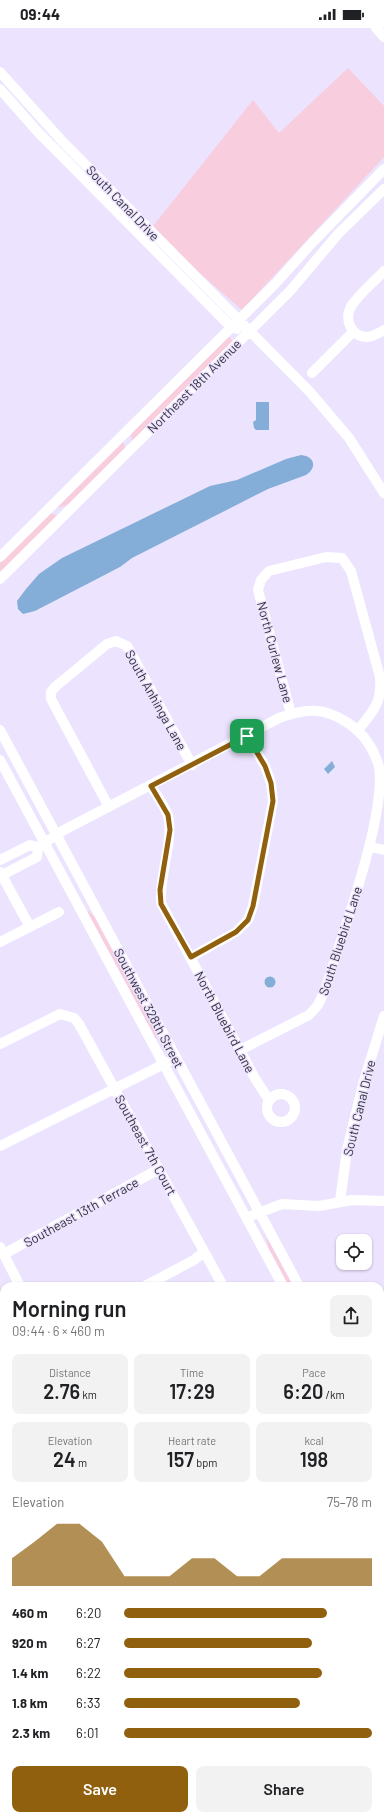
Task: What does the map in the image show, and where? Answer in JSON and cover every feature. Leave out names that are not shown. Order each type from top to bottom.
[{"type":"street","points":[[376,28],[384,37]]},
{"type":"street","name":"South Canal Drive","points":[[0,72],[47,126],[250,331],[334,419],[362,456],[384,493]]},
{"type":"street","name":"South Canal Drive","points":[[0,89],[37,131],[231,328]]},
{"type":"street","name":"Northeast 18th Avenue","points":[[0,557],[275,284],[311,244],[384,169]]},
{"type":"street","name":"Northeast 18th Avenue","points":[[0,579],[290,291],[338,234],[384,189]]},
{"type":"street","points":[[384,271],[351,306],[348,318],[349,326],[353,332],[360,336],[368,337],[384,330]]},
{"type":"street","points":[[231,328],[250,331]]},
{"type":"street","points":[[312,373],[353,332]]},
{"type":"street","points":[[128,430],[126,438],[130,451]]},
{"type":"street","points":[[48,509],[58,512],[72,508]]},
{"type":"street","name":"North Curlew Lane","points":[[291,714],[258,590],[261,580],[269,571],[326,557],[342,558],[351,571],[380,677],[381,691],[376,708],[358,730]]},
{"type":"street","name":"South Anhinga Lane","points":[[109,807],[51,699],[52,692],[55,687],[107,644],[116,641],[127,646],[192,765]]},
{"type":"street","points":[[0,860],[30,845],[41,845],[109,807],[192,765],[279,718],[291,714],[315,710],[326,712],[358,730]]},
{"type":"street","name":"Southwest 328th Street","points":[[0,730],[297,1282]]},
{"type":"street","name":"South Bluebird Lane","points":[[240,1050],[309,1015],[318,1005],[325,990],[371,847],[379,836],[382,789],[380,767],[369,745],[358,730]]},
{"type":"street","points":[[191,957],[236,932],[248,920],[253,906],[273,801],[271,783],[265,766],[247,736]]},
{"type":"street","name":"Southwest 328th Street","points":[[0,760],[41,845],[164,1064],[282,1282]]},
{"type":"street","name":"North Bluebird Lane","points":[[151,786],[168,815],[170,830],[160,890],[161,904],[191,957],[261,1090],[269,1100]]},
{"type":"street","points":[[30,927],[1,874],[37,857],[41,845]]},
{"type":"street","points":[[371,847],[384,850]]},
{"type":"street","points":[[0,942],[59,912]]},
{"type":"street","name":"Southeast 7th Court","points":[[0,1044],[60,1014],[74,1018],[79,1024],[221,1282]]},
{"type":"street","name":"South Canal Drive","points":[[340,1201],[347,1150],[357,1106],[384,1016]]},
{"type":"street","points":[[0,1146],[176,1058]]},
{"type":"street","name":"Southeast 13th Terrace","points":[[2,1250],[159,1169]]},
{"type":"street","points":[[247,1218],[282,1204],[318,1206],[340,1201],[384,1201]]},
{"type":"street","points":[[2,1250],[18,1282]]},
{"type":"street","points":[[153,1282],[194,1260],[204,1252]]},
{"type":"shaded area","points":[[348,68],[384,106],[384,157],[242,310],[150,230],[253,100],[279,133]]},
{"type":"shaded area","points":[[228,336],[233,341],[132,442],[131,435],[136,428]]},
{"type":"shaded area","points":[[123,441],[125,448],[68,505],[57,508]]},
{"type":"shaded area","points":[[50,513],[58,516],[0,573],[0,563]]},
{"type":"shaded area","points":[[89,911],[95,918],[154,1028],[158,1042],[87,912]]},
{"type":"shaded area","points":[[266,1236],[291,1282],[287,1282],[268,1247]]},
{"type":"water","points":[[256,402],[269,402],[269,430],[256,430],[254,428],[253,422],[256,420]]},
{"type":"water","points":[[301,455],[309,457],[313,462],[312,469],[306,475],[268,489],[132,558],[120,567],[35,611],[23,614],[18,609],[17,601],[26,589],[39,574],[62,558],[210,486],[237,480],[286,459]]},
{"type":"water","points":[[332,761],[335,767],[328,774],[324,769]]},
{"type":"water","points":[[268,977],[272,977],[274,978],[274,986],[268,987],[265,984],[265,980]]},
{"type":"route","points":[[247,736],[265,766],[271,783],[273,801],[253,906],[248,920],[236,932],[191,957],[161,904],[160,890],[170,830],[168,815],[151,786],[247,736]]}]
